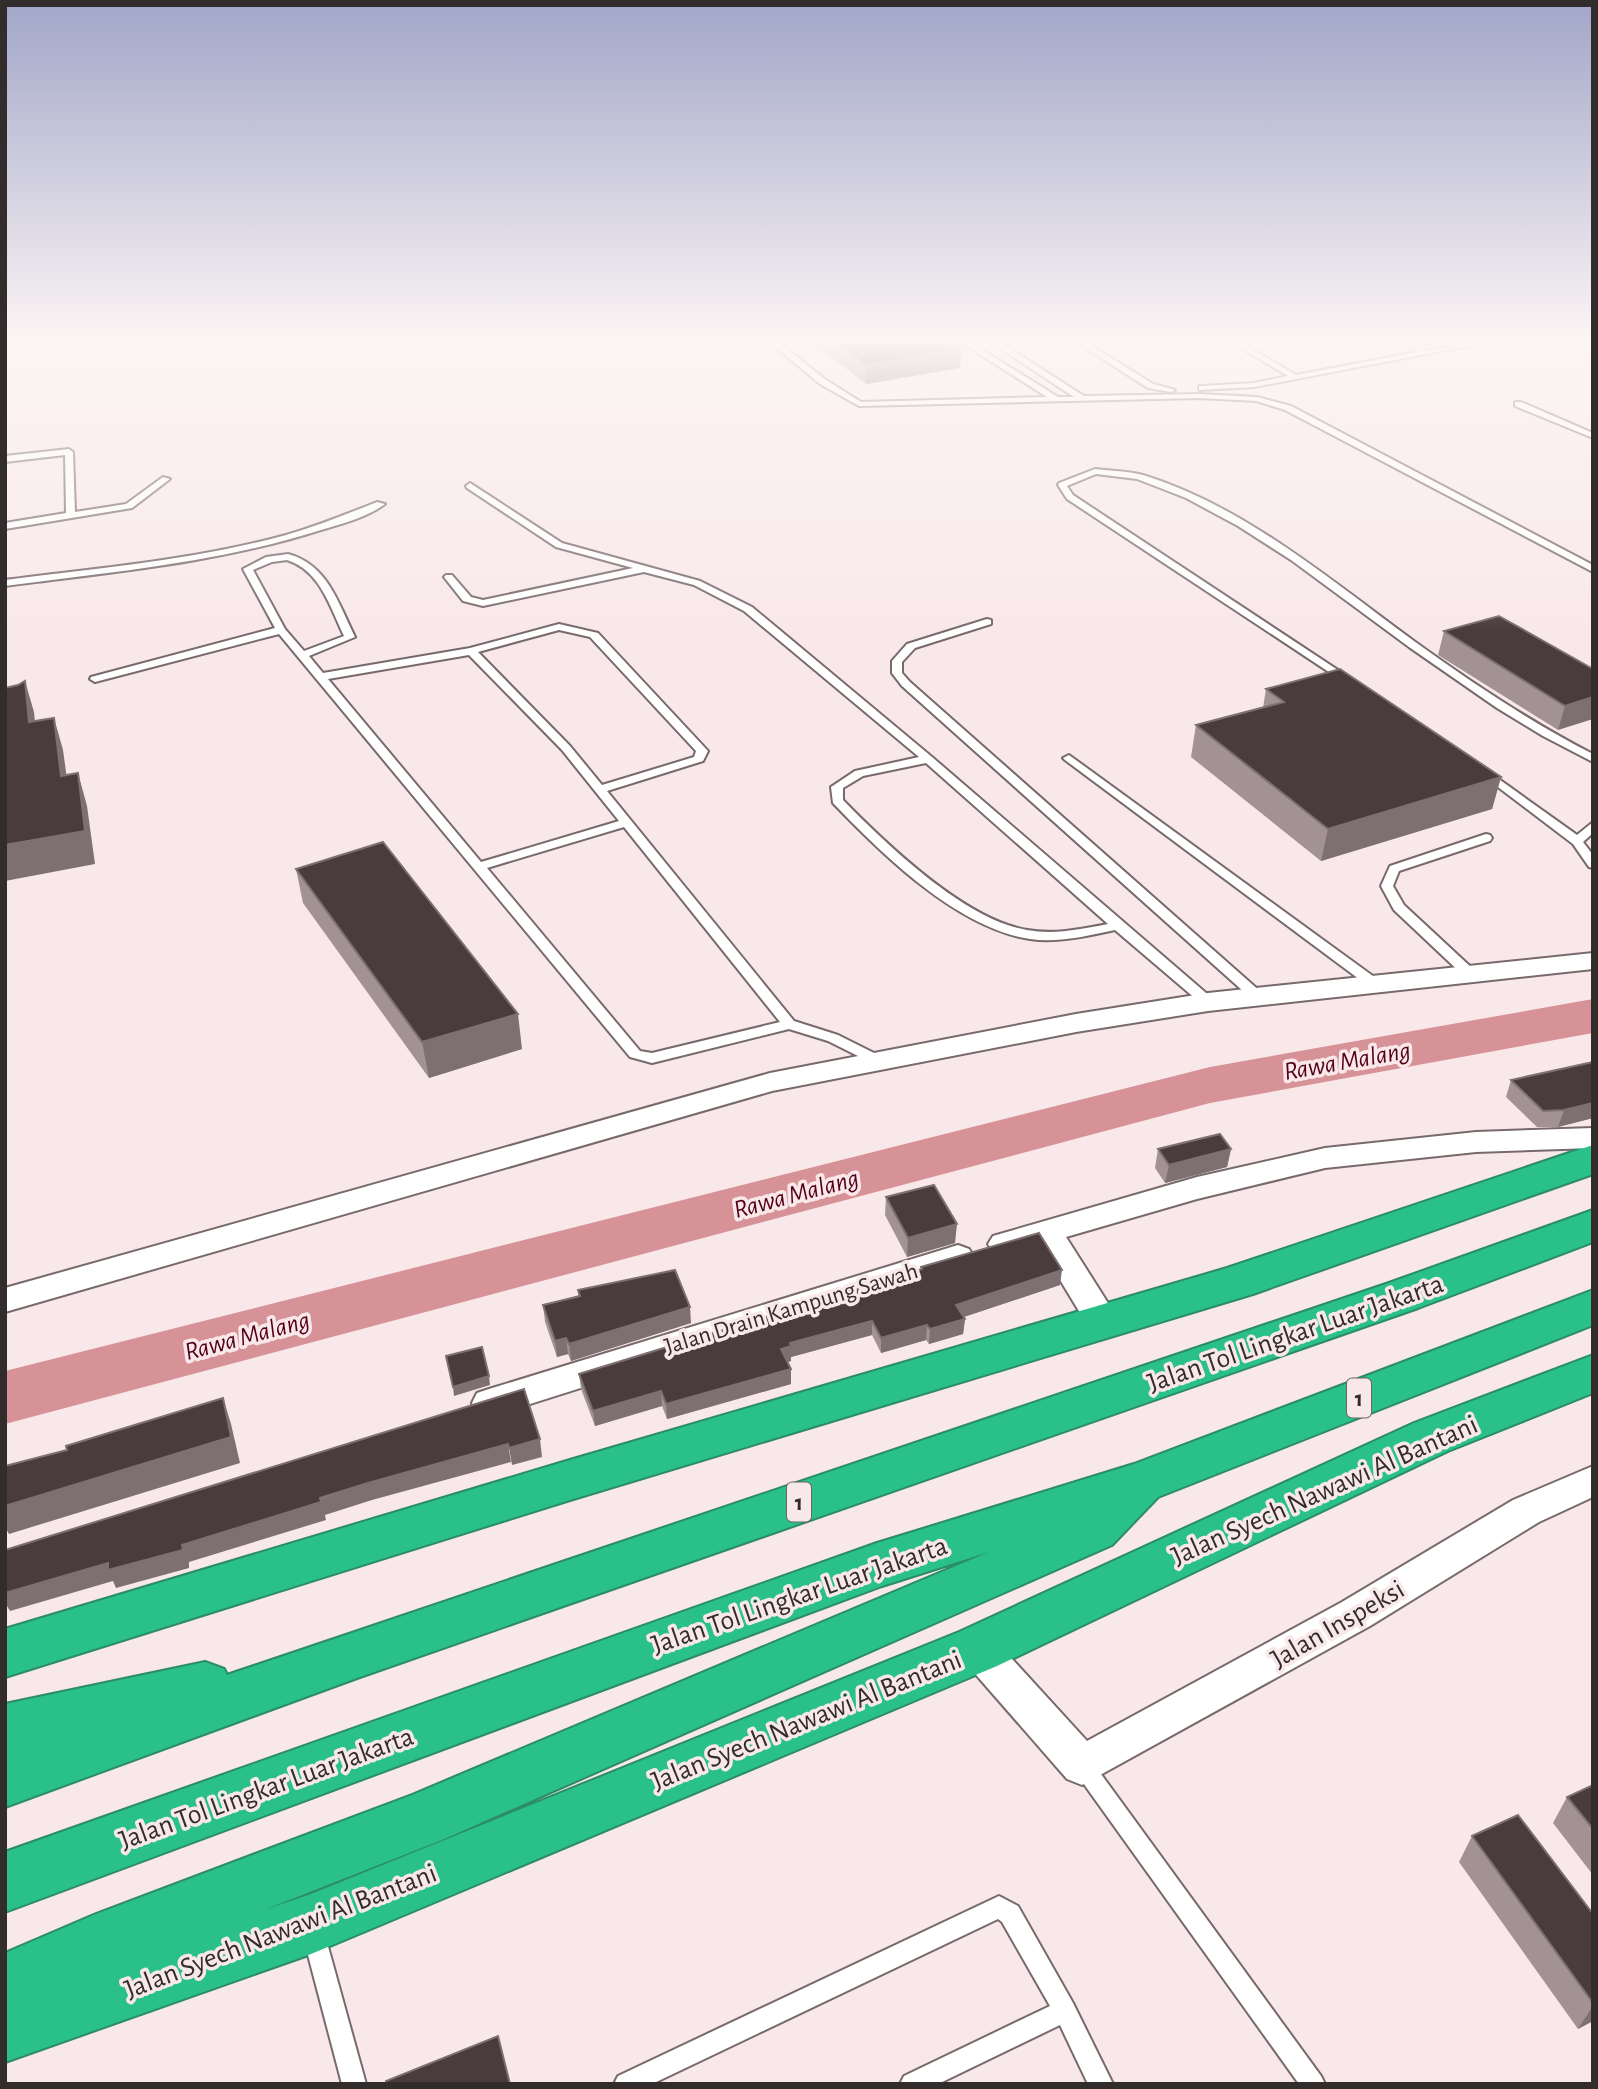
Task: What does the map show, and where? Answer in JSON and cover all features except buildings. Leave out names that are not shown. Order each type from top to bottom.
[{"type":"highway","points":[[5,1653],[570,1480],[1237,1282],[1587,1154]]},
{"type":"highway","name":"Jalan Tol Lingkar Luar Jakarta","points":[[5,1780],[357,1654],[1388,1301],[1593,1225]]},
{"type":"highway","name":"Jalan Tol Lingkar Luar Jakarta","points":[[5,1882],[877,1565],[1143,1482],[1593,1307]]},
{"type":"highway","name":"Jalan Syech Nawawi Al Bantani","points":[[5,2030],[311,1924],[978,1649],[1430,1437],[1593,1373]]},
{"type":"highway","points":[[5,1984],[96,1945],[421,1820],[1094,1530],[1143,1482]]},
{"type":"highway","points":[[5,1730],[357,1654]]},
{"type":"street","points":[[5,1300],[770,1083],[877,1060],[1208,1002],[1372,982],[1593,961]]},
{"type":"street","name":"Jalan Drain Kampung Sawah","points":[[454,1414],[921,1267],[1197,1188],[1325,1158],[1476,1142],[1587,1154]]},
{"type":"street","points":[[1046,1231],[1103,1322]]},
{"type":"street","name":"Jalan Inspeksi","points":[[1082,1765],[1356,1614],[1526,1511],[1593,1481]]},
{"type":"street","points":[[978,1649],[1082,1765]]},
{"type":"lane","points":[[1340,435],[1593,569]]},
{"type":"lane","points":[[5,459],[69,452],[71,515]]},
{"type":"lane","points":[[1358,687],[1070,498],[1062,485],[1070,478],[1085,474],[1134,474],[1204,504],[1294,557],[1416,647],[1552,739],[1593,759]]},
{"type":"lane","points":[[5,526],[129,506],[166,479]]},
{"type":"lane","points":[[470,486],[559,545],[697,583],[748,610],[928,758],[1208,1002]]},
{"type":"lane","points":[[5,583],[241,548],[299,535],[380,504]]},
{"type":"lane","points":[[302,655],[349,637],[313,566],[297,558],[262,561],[248,569],[281,630],[635,1054],[652,1058],[789,1024],[833,1038],[877,1060]]},
{"type":"lane","points":[[449,577],[467,599],[483,603],[648,568]]},
{"type":"lane","points":[[987,622],[911,646],[897,661],[897,673],[906,684],[1257,996]]},
{"type":"lane","points":[[321,677],[471,651],[559,627],[594,635],[702,751],[699,758],[600,790]]},
{"type":"lane","points":[[95,679],[281,630]]},
{"type":"lane","points":[[471,651],[566,748],[789,1024]]},
{"type":"lane","points":[[928,758],[859,773],[837,787],[837,801],[883,846],[940,891],[1017,932],[1050,936],[1118,926]]},
{"type":"lane","points":[[1069,758],[1372,982]]},
{"type":"lane","points":[[1471,763],[1577,841],[1593,864]]},
{"type":"lane","points":[[478,867],[626,823]]},
{"type":"lane","points":[[1577,841],[1593,826]]},
{"type":"lane","points":[[1469,973],[1399,907],[1387,886],[1394,869],[1486,838]]},
{"type":"lane","points":[[1082,1765],[1313,2084]]},
{"type":"lane","points":[[626,2084],[999,1907],[1010,1914],[1065,2011],[1101,2084]]},
{"type":"lane","points":[[311,1924],[355,2084]]},
{"type":"lane","points":[[912,2084],[1065,2011]]},
{"type":"waterway","name":"Rawa Malang","points":[[5,1398],[1210,1085],[1593,1016]]}]
